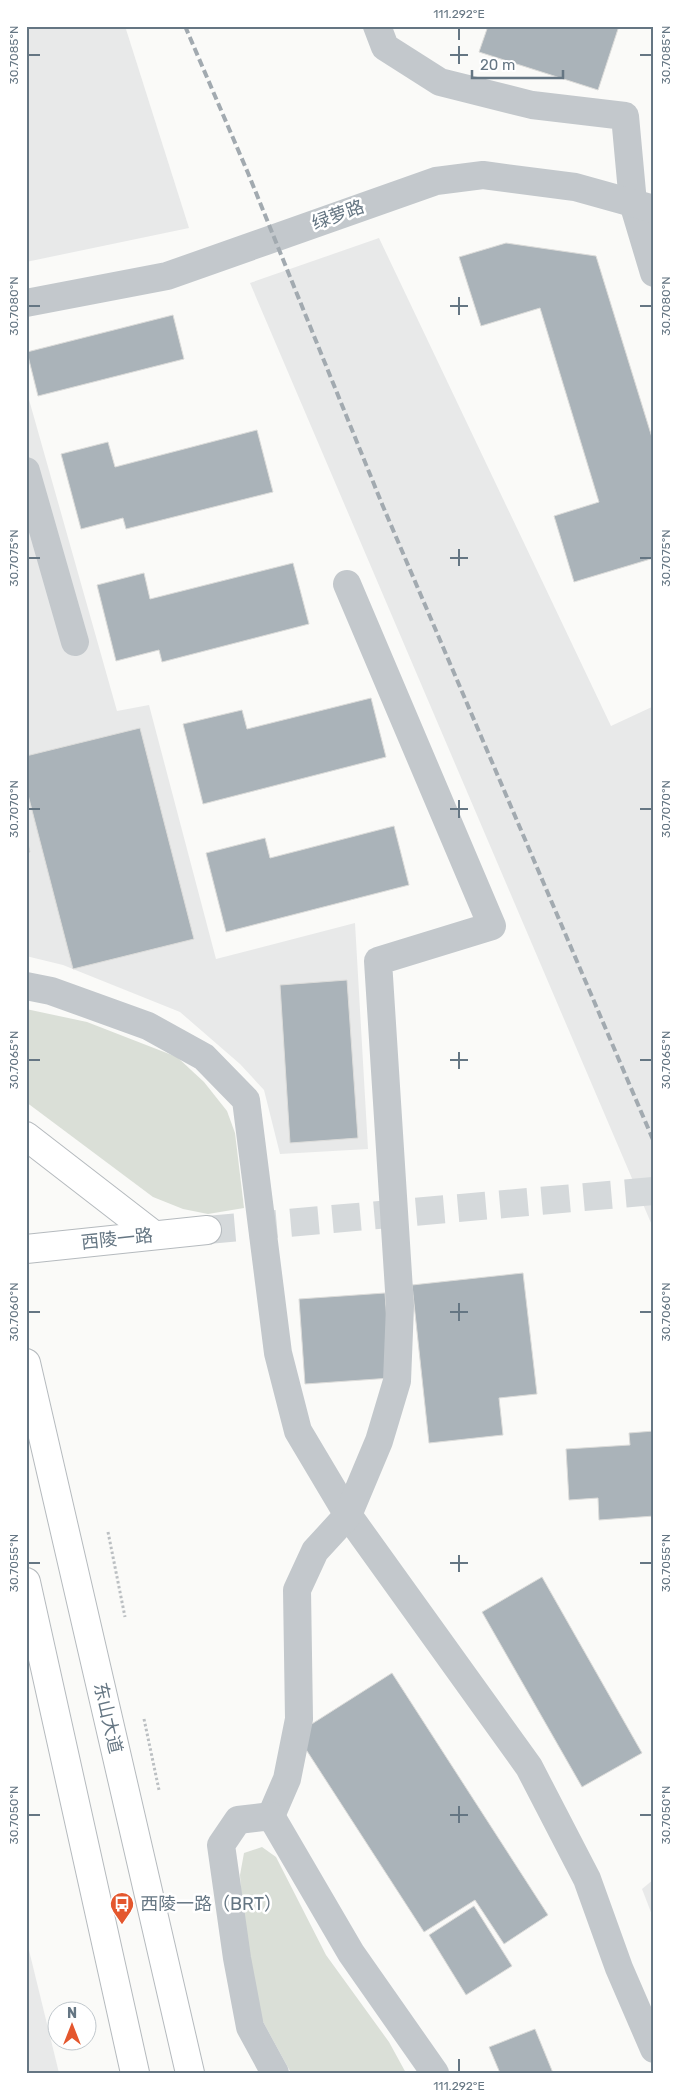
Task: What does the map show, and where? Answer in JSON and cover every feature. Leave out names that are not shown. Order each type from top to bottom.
[{"type":"main road","points":[[26,1136],[154,1236]]},
{"type":"main road","name":"西陵一路","points":[[26,1249],[207,1230]]},
{"type":"main road","name":"东山大道","points":[[26,1362],[190,2073]]},
{"type":"main road","points":[[26,1582],[135,2073]]},
{"type":"street","points":[[377,26],[385,47],[440,82],[532,105],[625,116],[654,273]]},
{"type":"street","name":"绿萝路","points":[[26,303],[167,276],[436,180],[483,174],[575,187],[643,206]]},
{"type":"street","points":[[26,471],[75,642]]},
{"type":"street","points":[[271,1816],[287,1780],[299,1719],[297,1590],[315,1551],[348,1515],[379,1441],[397,1381],[400,1306],[378,961],[492,926],[347,584]]},
{"type":"street","points":[[26,986],[51,991],[148,1026],[204,1057],[246,1100],[278,1353],[298,1430],[348,1515],[529,1767],[587,1878],[619,1968],[654,2049]]},
{"type":"street","points":[[271,1816],[238,1820],[221,1845],[236,1958],[250,2027],[275,2073]]},
{"type":"street","points":[[271,1816],[351,1953],[435,2073]]},
{"type":"path","points":[[108,1532],[125,1617]]},
{"type":"path","points":[[144,1719],[159,1790]]},
{"type":"shaded area","points":[[26,26],[125,26],[189,228],[26,262]]},
{"type":"shaded area","points":[[379,238],[611,726],[654,706],[654,1230],[250,283]]},
{"type":"shaded area","points":[[26,389],[117,711],[149,705],[216,959],[355,923],[368,1149],[280,1154],[264,1090],[240,1064],[180,1012],[63,965],[26,956]]},
{"type":"shaded area","points":[[26,1009],[87,1022],[177,1057],[204,1082],[227,1111],[235,1133],[244,1208],[208,1214],[183,1209],[153,1197],[26,1102]]},
{"type":"shaded area","points":[[262,1847],[276,1857],[326,1955],[389,2042],[406,2073],[291,2073],[261,2018],[244,1934],[240,1875],[244,1853]]},
{"type":"shaded area","points":[[654,1879],[654,1920],[642,1889]]},
{"type":"shaded area","points":[[26,1938],[48,2028],[48,2052],[54,2052],[59,2073],[26,2073]]},
{"type":"building","points":[[488,26],[619,26],[598,90],[479,52]]},
{"type":"building","points":[[506,243],[596,256],[654,444],[654,558],[574,582],[554,516],[599,502],[540,308],[481,326],[459,257]]},
{"type":"building","points":[[173,315],[184,359],[38,396],[27,352]]},
{"type":"building","points":[[257,430],[273,492],[126,529],[123,518],[81,529],[61,454],[108,442],[115,467]]},
{"type":"building","points":[[293,563],[309,624],[162,662],[159,650],[116,661],[97,585],[144,573],[150,599]]},
{"type":"building","points":[[371,698],[386,757],[203,804],[183,724],[242,710],[247,729]]},
{"type":"building","points":[[140,728],[194,939],[73,969],[26,787],[26,756]]},
{"type":"building","points":[[394,826],[409,885],[226,932],[206,853],[265,838],[270,858]]},
{"type":"building","points":[[26,835],[30,852],[26,853]]},
{"type":"building","points":[[347,980],[358,1138],[290,1143],[280,985]]},
{"type":"building","points":[[523,1273],[537,1394],[499,1398],[503,1435],[429,1443],[412,1285]]},
{"type":"building","points":[[385,1293],[391,1378],[305,1384],[299,1299]]},
{"type":"building","points":[[654,1431],[654,1516],[599,1520],[598,1498],[569,1500],[566,1449],[630,1445],[629,1433]]},
{"type":"building","points":[[542,1577],[642,1753],[582,1787],[482,1612]]},
{"type":"building","points":[[392,1673],[548,1915],[504,1944],[475,1900],[424,1932],[296,1734]]},
{"type":"building","points":[[474,1906],[512,1966],[466,1995],[429,1935]]},
{"type":"building","points":[[535,2029],[553,2073],[500,2073],[489,2047]]},
{"type":"tunnel","points":[[207,1230],[654,1191]]},
{"type":"railway","points":[[185,26],[248,173],[382,504],[654,1142]]},
{"type":"place","name":"西陵一路（BRT）","points":[[122,1925]]}]
